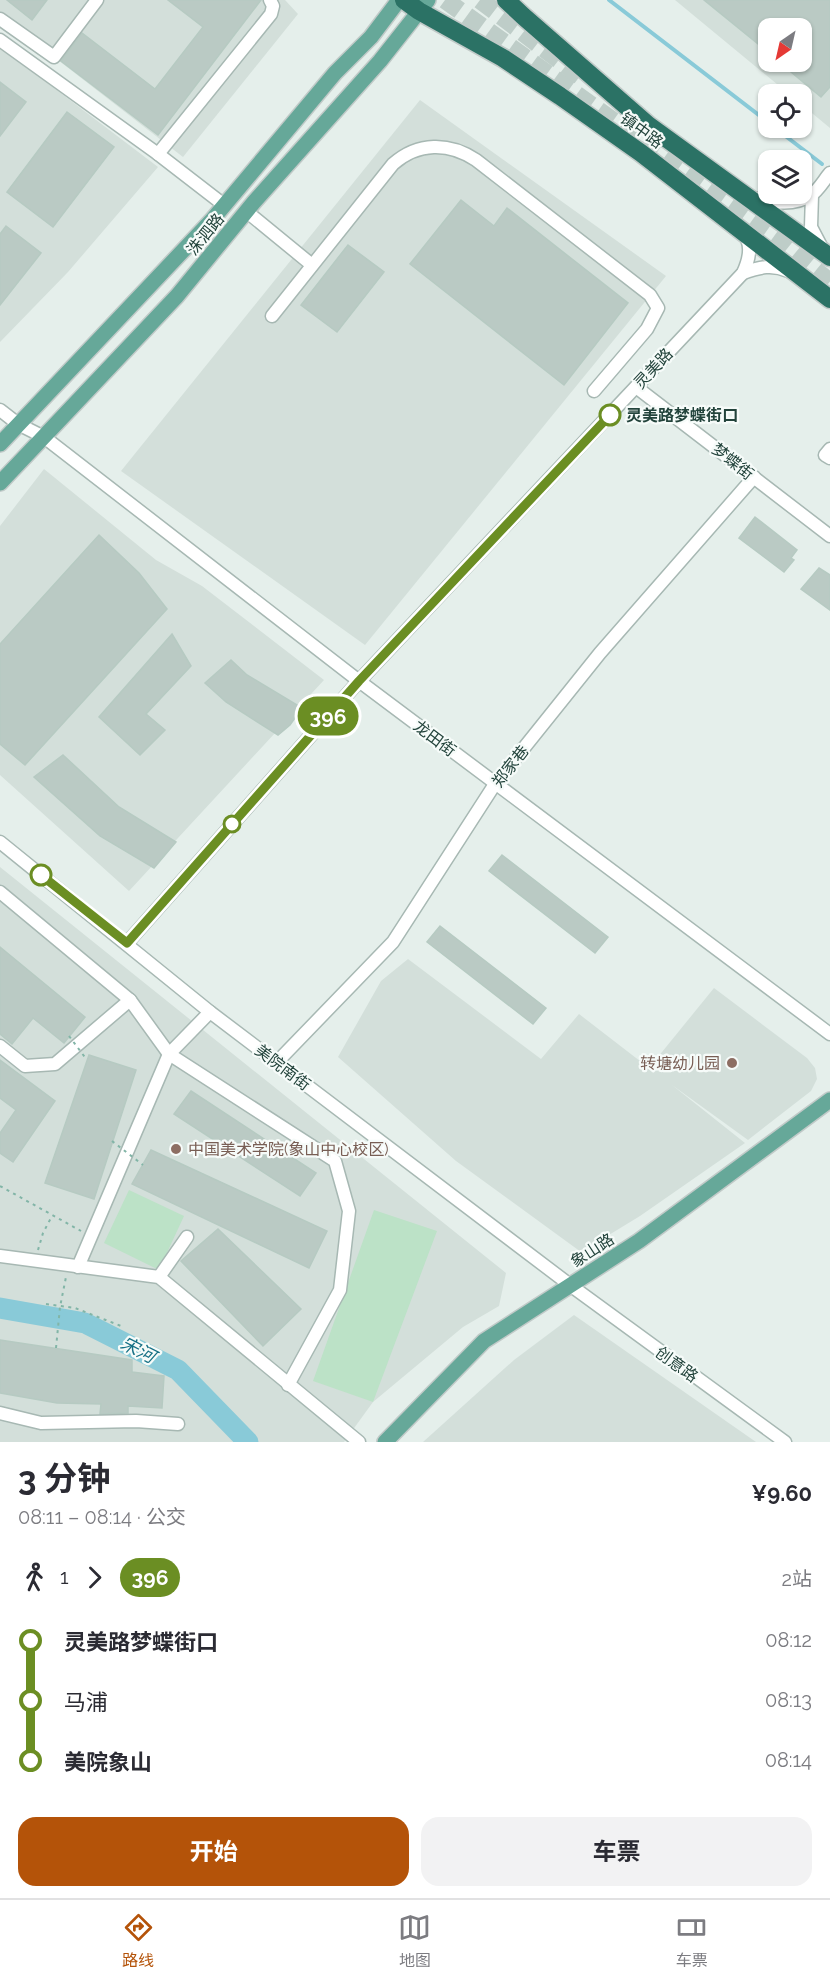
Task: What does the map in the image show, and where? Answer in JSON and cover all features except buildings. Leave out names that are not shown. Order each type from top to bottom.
[{"type":"highway","name":"镇中路","points":[[404,0],[424,5],[560,96],[641,153],[830,299]]},
{"type":"highway","name":"镇中路","points":[[506,0],[648,124],[827,254]]},
{"type":"main road","name":"洙泗路","points":[[0,444],[224,205],[335,73],[371,37],[399,0]]},
{"type":"main road","name":"洙泗路","points":[[0,483],[177,296],[246,212],[380,61],[424,5]]},
{"type":"main road","name":"象山路","points":[[385,1442],[484,1341],[639,1240],[830,1100]]},
{"type":"street","points":[[158,154],[271,14],[273,6],[270,0]]},
{"type":"street","points":[[0,19],[54,57],[95,1]]},
{"type":"street","points":[[0,40],[158,154],[224,205]]},
{"type":"street","points":[[272,316],[393,164],[406,153],[436,147],[452,148],[465,152],[650,295],[658,308],[647,329],[594,391]]},
{"type":"street","points":[[812,195],[830,173]]},
{"type":"street","points":[[749,197],[758,199]]},
{"type":"street","points":[[812,204],[811,227],[827,254]]},
{"type":"street","points":[[246,212],[312,265]]},
{"type":"street","points":[[732,222],[747,238],[750,252],[743,273]]},
{"type":"street","points":[[743,273],[762,267],[776,266],[798,274]]},
{"type":"street","name":"灵美路","points":[[127,943],[359,681],[743,273]]},
{"type":"street","name":"梦蝶街","points":[[636,387],[830,537]]},
{"type":"street","name":"龙田街","points":[[0,410],[18,424],[45,437],[359,681],[830,1034]]},
{"type":"street","points":[[830,449],[825,455],[830,458]]},
{"type":"street","name":"郑家巷","points":[[277,1062],[393,942],[495,784],[600,654],[754,477]]},
{"type":"street","name":"美院南街","points":[[0,842],[210,1012],[570,1285]]},
{"type":"street","points":[[0,892],[130,1000],[170,1054],[334,1161],[349,1211],[340,1290],[288,1385]]},
{"type":"street","points":[[0,1046],[25,1066],[55,1064],[130,1000]]},
{"type":"street","points":[[73,1266],[91,1236],[170,1054],[210,1012]]},
{"type":"street","points":[[159,1277],[187,1237]]},
{"type":"street","points":[[0,1256],[159,1277],[359,1442]]},
{"type":"street","name":"创意路","points":[[570,1285],[785,1442]]},
{"type":"street","points":[[0,1413],[41,1422],[136,1421],[178,1424]]},
{"type":"path","points":[[69,1036],[87,1060]]},
{"type":"path","points":[[112,1141],[143,1165]]},
{"type":"path","points":[[0,1186],[91,1236]]},
{"type":"path","points":[[35,1261],[43,1233],[52,1216]]},
{"type":"path","points":[[56,1348],[60,1307],[73,1266]]},
{"type":"path","points":[[46,1304],[75,1308],[122,1326]]},
{"type":"shaded area","points":[[0,0],[285,0],[298,14],[183,157],[0,15]]},
{"type":"shaded area","points":[[675,0],[830,0],[830,128],[812,113],[812,84],[777,84],[762,72],[812,72],[812,18],[758,18],[758,68]]},
{"type":"shaded area","points":[[0,47],[158,167],[68,272],[0,342]]},
{"type":"shaded area","points":[[420,100],[666,276],[365,645],[121,471]]},
{"type":"shaded area","points":[[44,469],[156,560],[202,586],[324,680],[129,891],[0,775],[0,526]]},
{"type":"shaded area","name":"中国美术学院(象山中心校区)","points":[[0,867],[506,1273],[499,1306],[463,1327],[373,1402],[344,1442],[0,1442]]},
{"type":"shaded area","points":[[408,959],[541,1059],[579,1014],[649,1068],[714,988],[807,1058],[815,1068],[817,1079],[811,1091],[748,1140],[672,1085],[745,1143],[640,1216],[581,1252],[456,1161],[338,1057],[381,981]]},
{"type":"shaded area","points":[[574,1315],[756,1442],[423,1442],[514,1360]]},
{"type":"green space","points":[[129,1190],[184,1216],[159,1270],[104,1243]]},
{"type":"green space","points":[[374,1210],[437,1231],[373,1402],[313,1381]]},
{"type":"waterway","points":[[609,0],[758,114]]},
{"type":"waterway","points":[[788,138],[822,164]]},
{"type":"waterway","name":"宋河","points":[[0,1308],[85,1323],[178,1370],[248,1442]]},
{"type":"tunnel","points":[[445,0],[776,238],[830,282]]},
{"type":"tunnel","points":[[480,0],[580,76]]},
{"type":"bus line","name":"396","points":[[41,875],[127,943],[359,681],[610,415]]},
{"type":"place","name":"灵美路梦蝶街口","points":[[610,415]]},
{"type":"place","name":"转塘幼儿园","points":[[732,1063]]},
{"type":"place","name":"中国美术学院(象山中心校区)","points":[[176,1149]]}]
